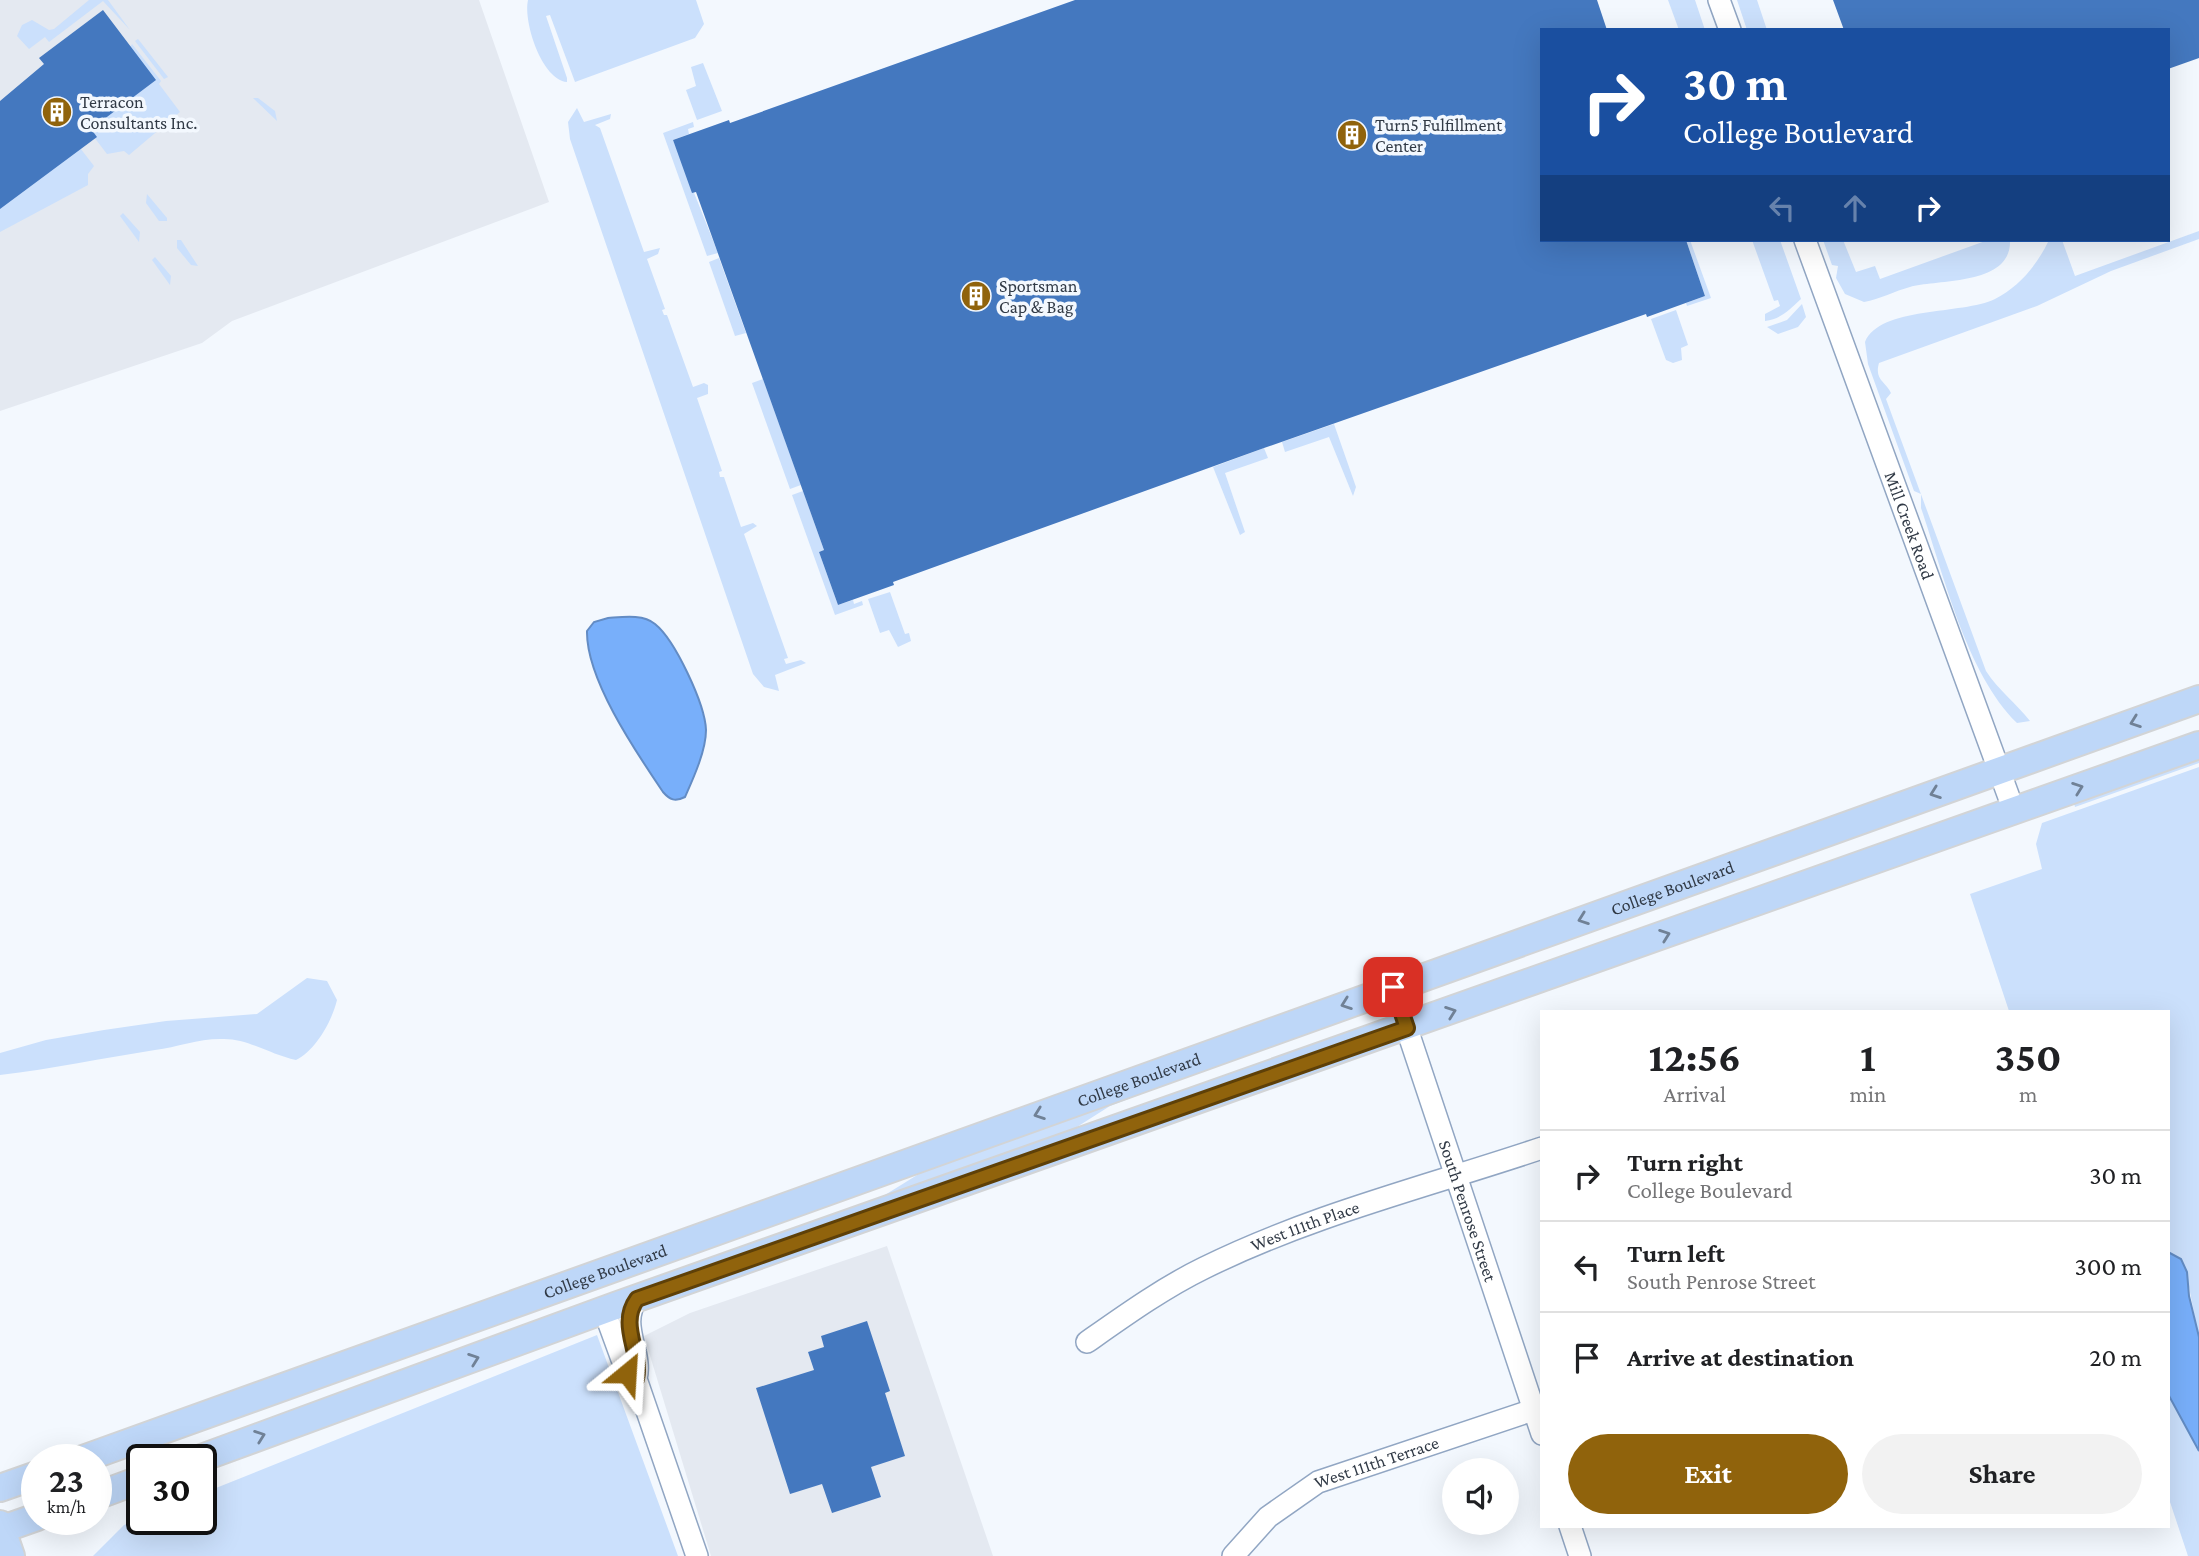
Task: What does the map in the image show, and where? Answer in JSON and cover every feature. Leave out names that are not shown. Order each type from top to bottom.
[{"type":"main road","name":"College Boulevard","points":[[112,1448],[2199,699]]},
{"type":"main road","points":[[217,1452],[619,1305],[1407,1028],[2199,745]]},
{"type":"main road","points":[[0,1488],[21,1481]]},
{"type":"main road","points":[[11,1556],[1,1528],[21,1522]]},
{"type":"street","points":[[1719,0],[1729,28]]},
{"type":"street","name":"Mill Creek Road","points":[[1806,242],[2014,811]]},
{"type":"street","name":"South Penrose Street","points":[[1393,987],[1456,1177],[1538,1408]]},
{"type":"street","name":"West 111th Place","points":[[1087,1342],[1203,1268],[1336,1215],[1540,1149]]},
{"type":"street","points":[[602,1271],[628,1321],[639,1368],[636,1379],[697,1556]]},
{"type":"street","points":[[619,1305],[627,1373],[636,1379]]},
{"type":"street","name":"West 111th Terrace","points":[[1233,1556],[1268,1517],[1318,1482],[1538,1408]]},
{"type":"street","points":[[1571,1528],[1580,1556]]},
{"type":"shaded area","points":[[0,0],[479,0],[549,202],[232,321],[202,343],[0,411]]},
{"type":"shaded area","points":[[89,0],[108,0],[130,30],[103,1],[49,42],[45,37],[29,49],[17,36],[22,25],[32,20],[49,30],[54,29]]},
{"type":"shaded area","points":[[528,0],[696,0],[704,24],[695,38],[575,82],[550,15],[546,16],[567,82],[558,79],[542,61],[528,22]]},
{"type":"shaded area","points":[[1668,0],[1695,0],[1704,28],[1678,28]]},
{"type":"shaded area","points":[[1737,0],[1757,0],[1766,28],[1746,28]]},
{"type":"shaded area","points":[[138,39],[168,77],[164,79],[135,41]]},
{"type":"shaded area","points":[[132,44],[161,81],[159,84],[180,112],[129,155],[124,151],[107,154],[84,124]]},
{"type":"shaded area","points":[[703,63],[722,111],[697,120],[686,90],[696,86],[691,67]]},
{"type":"shaded area","points":[[253,98],[258,98],[275,111],[277,121]]},
{"type":"shaded area","points":[[577,108],[584,122],[611,114],[610,119],[595,125],[600,128],[644,252],[660,248],[658,254],[647,259],[665,309],[662,310],[664,315],[667,315],[693,387],[704,383],[708,385],[708,394],[697,398],[722,471],[719,472],[720,477],[724,477],[741,527],[753,523],[757,526],[744,534],[788,658],[784,659],[786,664],[801,660],[806,663],[775,675],[779,691],[764,687],[753,674],[570,139],[568,122]]},
{"type":"shaded area","points":[[693,122],[694,127],[688,129],[689,134],[673,140],[718,253],[707,256],[663,133]]},
{"type":"shaded area","points":[[70,135],[94,166],[88,174],[88,185],[0,232],[0,209]]},
{"type":"shaded area","points":[[147,194],[167,221],[159,221],[146,203]]},
{"type":"shaded area","points":[[123,213],[140,232],[139,242],[120,216]]},
{"type":"shaded area","points":[[2199,231],[2199,239],[2111,271],[2037,306],[1879,363],[1879,377],[1891,393],[1886,399],[1921,494],[1914,491],[1868,364],[1865,342],[1874,330],[1887,322],[1904,317],[1981,304],[1995,299],[2027,274],[2048,242],[2063,242],[2075,276]]},
{"type":"shaded area","points":[[177,240],[181,240],[198,266],[191,265],[177,248]]},
{"type":"shaded area","points":[[1687,242],[1691,242],[1711,298],[1687,306],[1686,303],[1705,296]]},
{"type":"shaded area","points":[[1753,242],[1781,242],[1801,299],[1776,318],[1765,321],[1765,314],[1780,306],[1778,300],[1774,301]]},
{"type":"shaded area","points":[[1824,242],[1844,242],[1856,272],[1875,266],[1880,279],[1982,242],[2010,242],[2007,255],[1999,266],[1987,273],[1910,287],[1864,302],[1845,294],[1836,278],[1838,266],[1832,265]]},
{"type":"shaded area","points":[[155,257],[171,276],[170,285],[152,260]]},
{"type":"shaded area","points":[[719,258],[746,333],[735,336],[709,262]]},
{"type":"shaded area","points":[[1802,304],[1806,317],[1798,327],[1778,334],[1767,327],[1787,320]]},
{"type":"shaded area","points":[[1676,310],[1688,345],[1681,348],[1682,360],[1673,363],[1666,360],[1651,319]]},
{"type":"shaded area","points":[[763,379],[801,485],[790,489],[752,383]]},
{"type":"shaded area","points":[[1334,424],[1356,487],[1353,496],[1329,437],[1285,452],[1282,442]]},
{"type":"shaded area","points":[[1264,448],[1268,458],[1225,473],[1245,532],[1240,535],[1213,467]]},
{"type":"shaded area","points":[[803,491],[824,550],[819,552],[838,605],[853,600],[854,604],[862,601],[863,605],[835,615],[792,495]]},
{"type":"shaded area","points":[[1921,494],[1986,671],[2030,721],[2017,723],[1999,702],[1970,651],[1921,508]]},
{"type":"shaded area","points":[[890,592],[905,634],[909,633],[911,641],[898,647],[889,630],[880,633],[868,599]]},
{"type":"shaded area","points":[[2199,758],[2199,763],[2075,807],[2074,803],[2081,800]]},
{"type":"shaded area","points":[[2199,767],[2199,1337],[2184,1266],[2181,1260],[2170,1253],[2170,1010],[2009,1010],[1970,894],[2042,869],[2036,844],[2042,823]]},
{"type":"shaded area","points":[[307,978],[327,981],[337,1000],[322,1034],[310,1049],[296,1060],[242,1042],[215,1039],[0,1075],[0,1053],[46,1040],[104,1030],[166,1021],[257,1014]]},
{"type":"shaded area","points":[[1140,1090],[1141,1094],[1110,1106],[1069,1132],[880,1198],[935,1164]]},
{"type":"shaded area","points":[[887,1246],[993,1556],[711,1556],[644,1336],[690,1313]]},
{"type":"shaded area","points":[[597,1335],[678,1556],[93,1556],[126,1524],[126,1535],[217,1535],[217,1488]]},
{"type":"shaded area","points":[[2170,1398],[2199,1451],[2199,1556],[2188,1556],[2170,1502]]},
{"type":"water","points":[[639,617],[655,624],[680,658],[695,689],[704,719],[705,738],[695,773],[685,797],[681,799],[673,799],[663,792],[603,692],[589,650],[587,631],[594,622],[608,618]]},
{"type":"water","points":[[2170,1253],[2181,1259],[2187,1272],[2189,1296],[2199,1337],[2199,1451],[2170,1398]]},
{"type":"building","points":[[1075,0],[1597,0],[1606,28],[1540,28],[1540,242],[1687,242],[1705,296],[1647,317],[1646,314],[1264,448],[893,582],[894,585],[838,605],[819,552],[824,550],[696,192],[692,193],[673,140],[729,120],[730,123]]},
{"type":"building","points":[[1833,0],[2199,0],[2199,58],[2170,68],[2170,28],[1843,28]]},
{"type":"building","name":"Terracon Consultants Inc.","points":[[103,10],[156,80],[91,129],[97,137],[0,209],[0,101],[44,64],[39,58]]},
{"type":"building","points":[[867,1321],[890,1391],[885,1393],[905,1456],[871,1467],[881,1497],[832,1513],[822,1484],[790,1494],[756,1388],[814,1370],[808,1352],[824,1347],[821,1336]]},
{"type":"place","name":"Terracon Consultants Inc.","points":[[57,112]]},
{"type":"place","name":"Turn5 Fulfillment Center","points":[[1352,135]]},
{"type":"place","name":"Sportsman Cap & Bag","points":[[976,296]]},
{"type":"route","points":[[627,1373],[636,1379],[639,1368],[628,1321],[637,1299],[1407,1028],[1393,987]]}]
